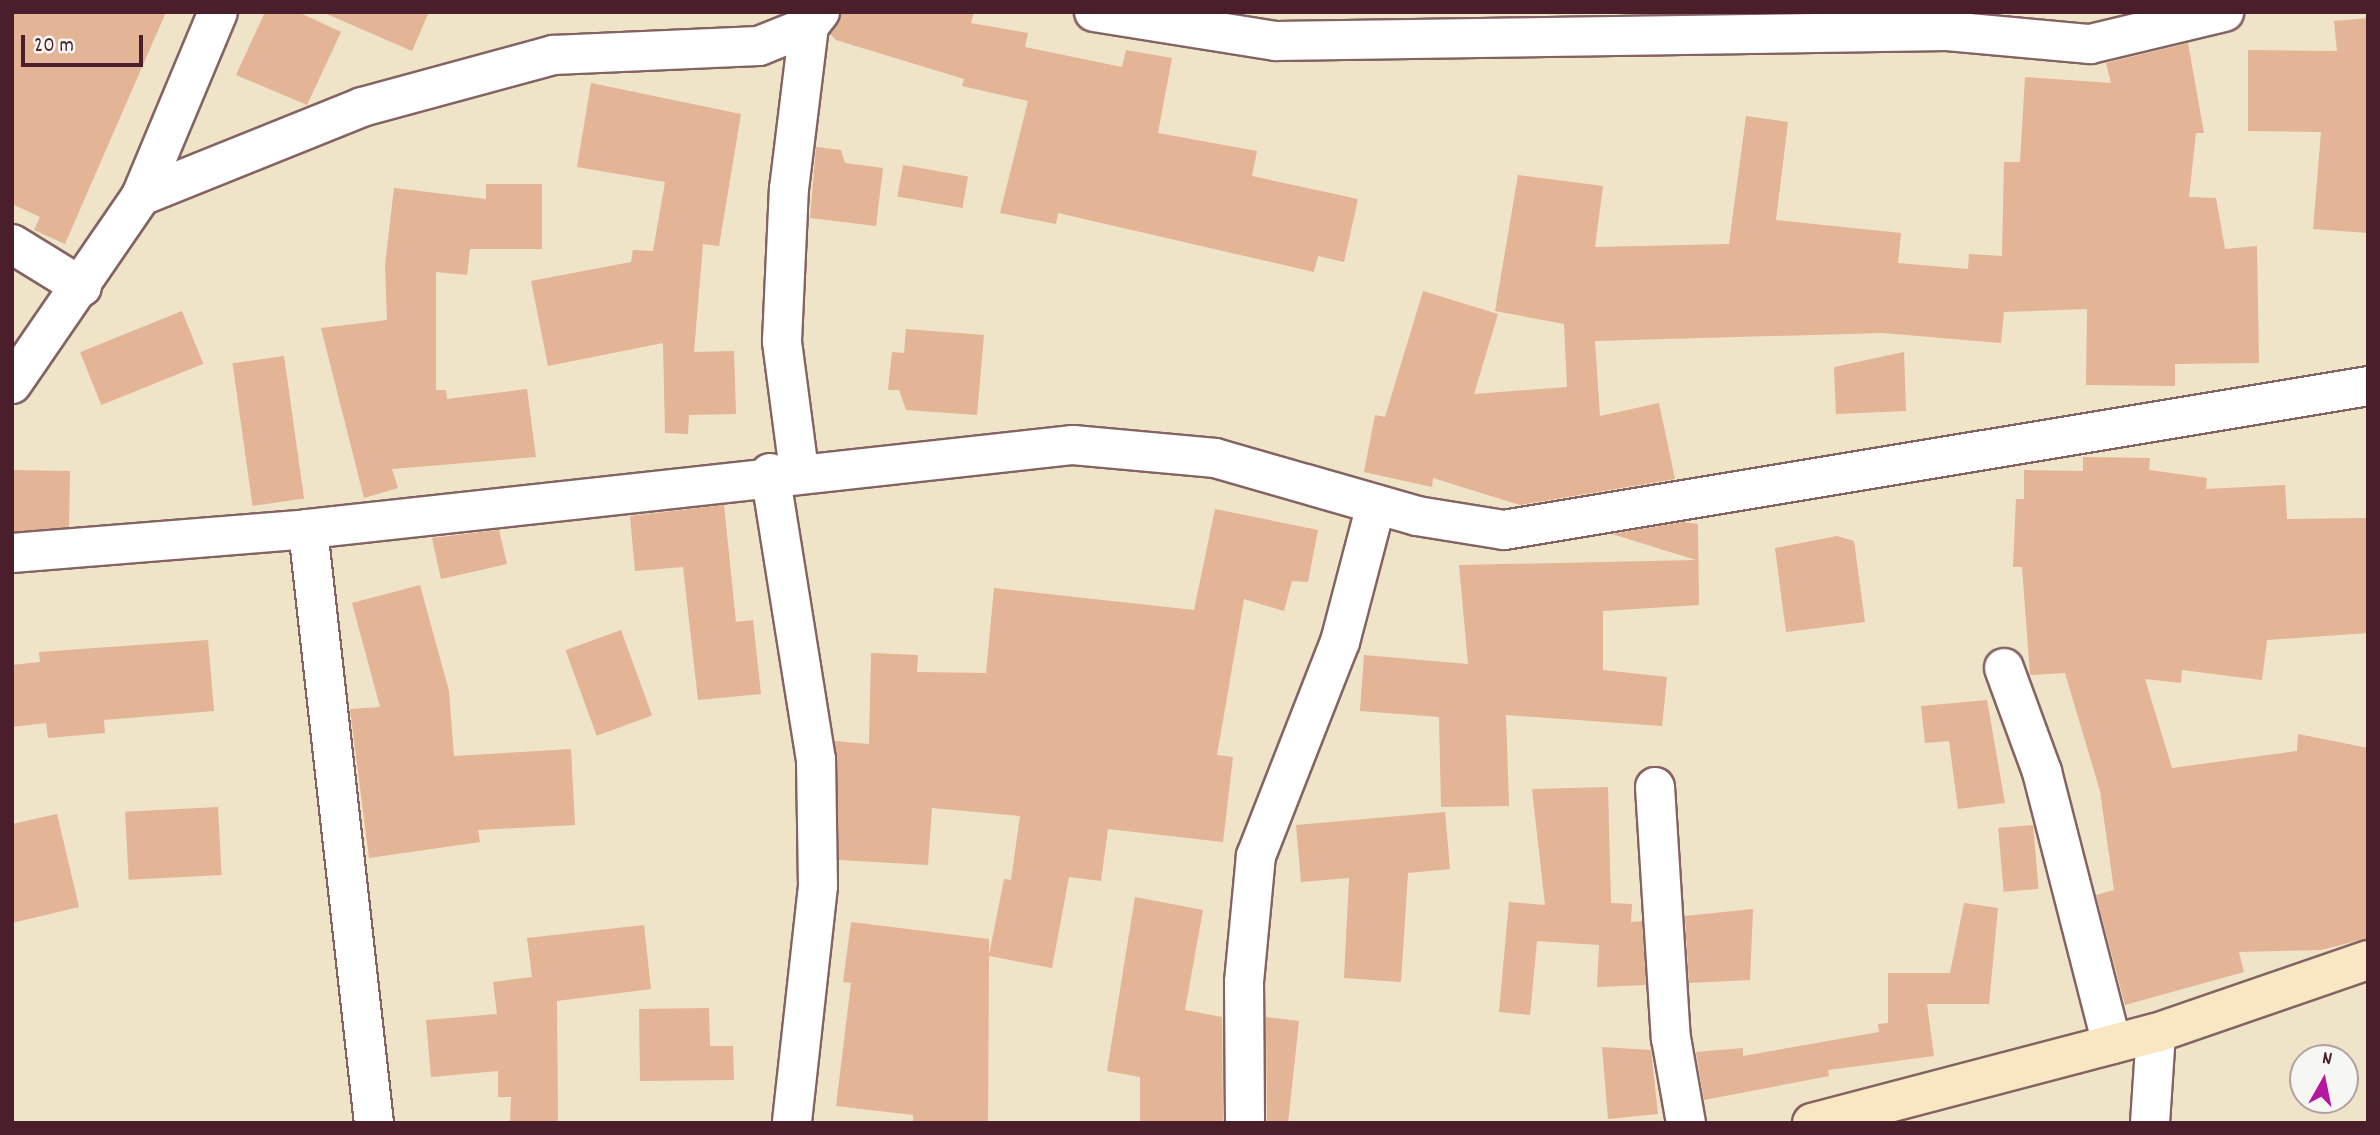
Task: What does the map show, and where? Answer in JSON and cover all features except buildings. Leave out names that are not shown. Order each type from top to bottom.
[{"type":"street","points":[[12,384],[82,287],[141,196],[218,12]]},
{"type":"street","points":[[1094,12],[1276,41],[1947,31],[2090,44],[2224,12]]},
{"type":"street","points":[[141,196],[362,107],[553,55],[759,46],[815,19]]},
{"type":"street","points":[[792,1123],[818,886],[816,759],[785,472],[782,341],[789,188],[815,19]]},
{"type":"street","points":[[12,244],[82,287]]},
{"type":"street","points":[[12,553],[308,529],[785,472],[1073,445],[1214,458],[1376,505],[1504,530],[2368,386]]},
{"type":"street","points":[[1245,1123],[1244,982],[1256,856],[1340,642],[1376,505]]},
{"type":"street","points":[[308,529],[374,1123]]},
{"type":"street","points":[[2004,668],[2042,772],[2112,1044]]},
{"type":"street","points":[[1655,787],[1671,1038],[1686,1123]]},
{"type":"street","points":[[1812,1123],[2156,1033],[2368,960]]},
{"type":"street","points":[[2151,1123],[2156,1033]]}]
